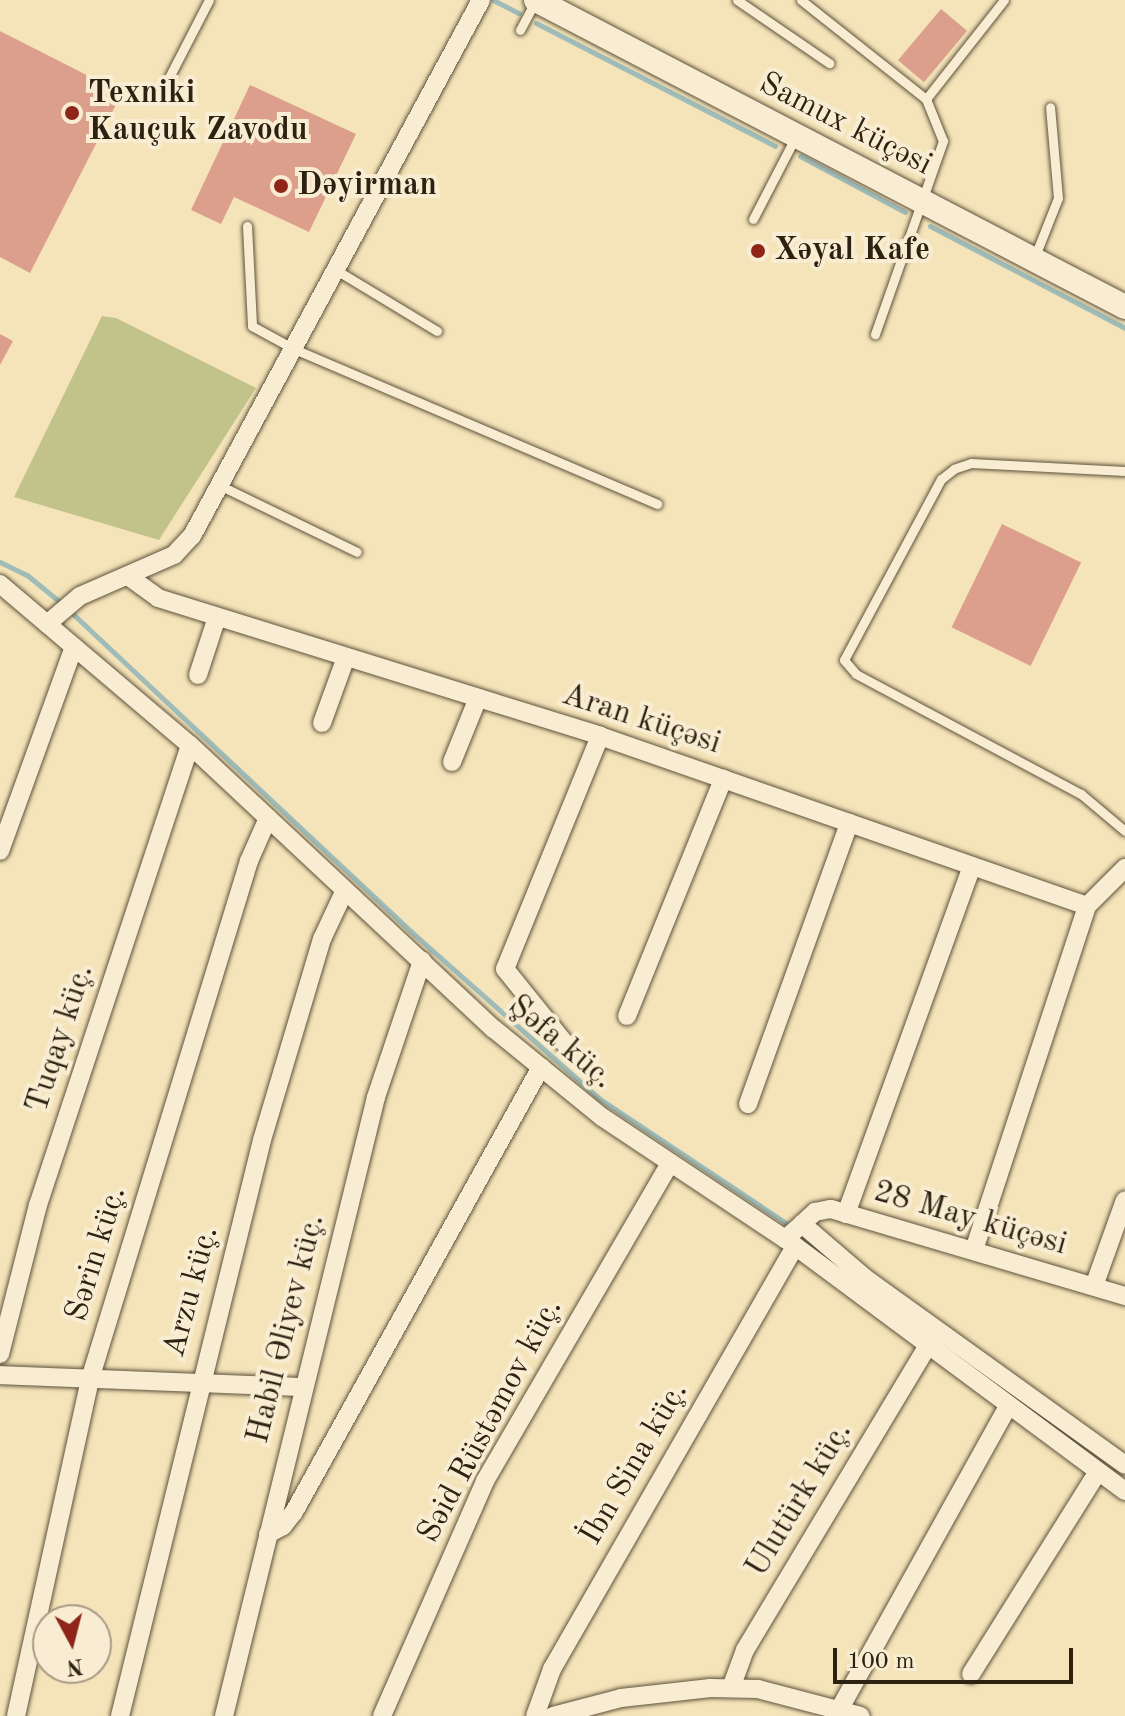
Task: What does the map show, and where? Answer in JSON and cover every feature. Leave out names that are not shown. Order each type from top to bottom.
[{"type":"main road","name":"Samux küçəsi","points":[[536,0],[1125,307]]},
{"type":"street","points":[[47,624],[80,596],[174,555],[192,536],[481,0]]},
{"type":"street","name":"Aran küçəsi","points":[[128,576],[158,598],[600,736],[1087,906]]},
{"type":"street","name":"Şəfa küç.","points":[[0,584],[190,745],[541,1067],[670,1163],[790,1242],[1125,1491]]},
{"type":"street","points":[[198,675],[217,617]]},
{"type":"street","points":[[0,851],[74,647]]},
{"type":"street","points":[[322,723],[346,657]]},
{"type":"street","points":[[452,762],[478,698]]},
{"type":"street","points":[[567,1046],[505,969],[600,736]]},
{"type":"street","name":"Tuqay küç.","points":[[0,1354],[38,1205],[190,745]]},
{"type":"street","points":[[627,1016],[723,779]]},
{"type":"street","name":"Sərin küç.","points":[[16,1716],[91,1376],[249,861],[268,818]]},
{"type":"street","points":[[748,1104],[849,823]]},
{"type":"street","points":[[846,1214],[972,866]]},
{"type":"street","points":[[974,1250],[1087,906],[1125,868]]},
{"type":"street","name":"Arzu küç.","points":[[120,1716],[200,1381],[262,1140],[322,939],[345,890]]},
{"type":"street","name":"Habil Əliyev küç.","points":[[224,1716],[376,1097],[422,961]]},
{"type":"street","points":[[268,1534],[283,1526],[294,1512],[541,1067]]},
{"type":"street","name":"Səid Rüstəmov küç.","points":[[382,1716],[485,1481],[670,1163]]},
{"type":"street","points":[[1094,1286],[1125,1200]]},
{"type":"street","name":"28 May küçəsi","points":[[802,1224],[822,1209],[846,1214],[1125,1296]]},
{"type":"street","points":[[790,1242],[802,1224],[865,1278],[1125,1465]]},
{"type":"street","name":"İbn Sina küç.","points":[[535,1716],[552,1669],[790,1242]]},
{"type":"street","name":"Ulutürk küç.","points":[[731,1688],[745,1650],[928,1346]]},
{"type":"street","points":[[0,1375],[91,1376],[304,1387]]},
{"type":"street","points":[[839,1710],[1008,1406]]},
{"type":"street","points":[[971,1674],[1097,1473]]},
{"type":"street","points":[[555,1716],[621,1698],[731,1688],[758,1689],[861,1716]]},
{"type":"lane","points":[[163,89],[209,0]]},
{"type":"lane","points":[[520,30],[536,0]]},
{"type":"lane","points":[[737,0],[829,63]]},
{"type":"lane","points":[[801,0],[926,99],[943,141],[925,203],[875,334]]},
{"type":"lane","points":[[926,99],[1004,0]]},
{"type":"lane","points":[[1034,259],[1058,198],[1050,107]]},
{"type":"lane","points":[[753,219],[796,136]]},
{"type":"lane","points":[[247,226],[249,316],[252,326],[294,349],[657,504]]},
{"type":"lane","points":[[336,270],[437,331]]},
{"type":"lane","points":[[1125,471],[971,463],[954,469],[941,479],[844,660],[856,674],[1081,794],[1125,831]]},
{"type":"lane","points":[[219,485],[357,552]]},
{"type":"green space","points":[[102,316],[116,318],[256,388],[159,540],[14,497]]},
{"type":"building","points":[[941,9],[967,31],[924,82],[898,60]]},
{"type":"building","points":[[0,31],[122,93],[30,273],[0,257]]},
{"type":"building","points":[[250,85],[356,134],[309,232],[234,197],[221,224],[191,210]]},
{"type":"building","points":[[0,334],[13,341],[0,365]]},
{"type":"building","points":[[1002,524],[1081,563],[1031,666],[952,627]]},
{"type":"waterway","points":[[493,0],[519,13]]},
{"type":"waterway","points":[[536,23],[775,146]]},
{"type":"waterway","points":[[800,156],[905,212]]},
{"type":"waterway","points":[[930,226],[1125,328]]},
{"type":"waterway","points":[[0,562],[27,575],[60,602]]},
{"type":"waterway","points":[[74,615],[415,935],[600,1099],[786,1223]]},
{"type":"waterway","points":[[801,1238],[839,1267]]},
{"type":"waterway","points":[[1047,1420],[1083,1449]]},
{"type":"place","name":"Texniki Kauçuk Zavodu","points":[[72,113]]},
{"type":"place","name":"Dəyirman","points":[[281,186]]},
{"type":"place","name":"Xəyal Kafe","points":[[758,251]]}]
